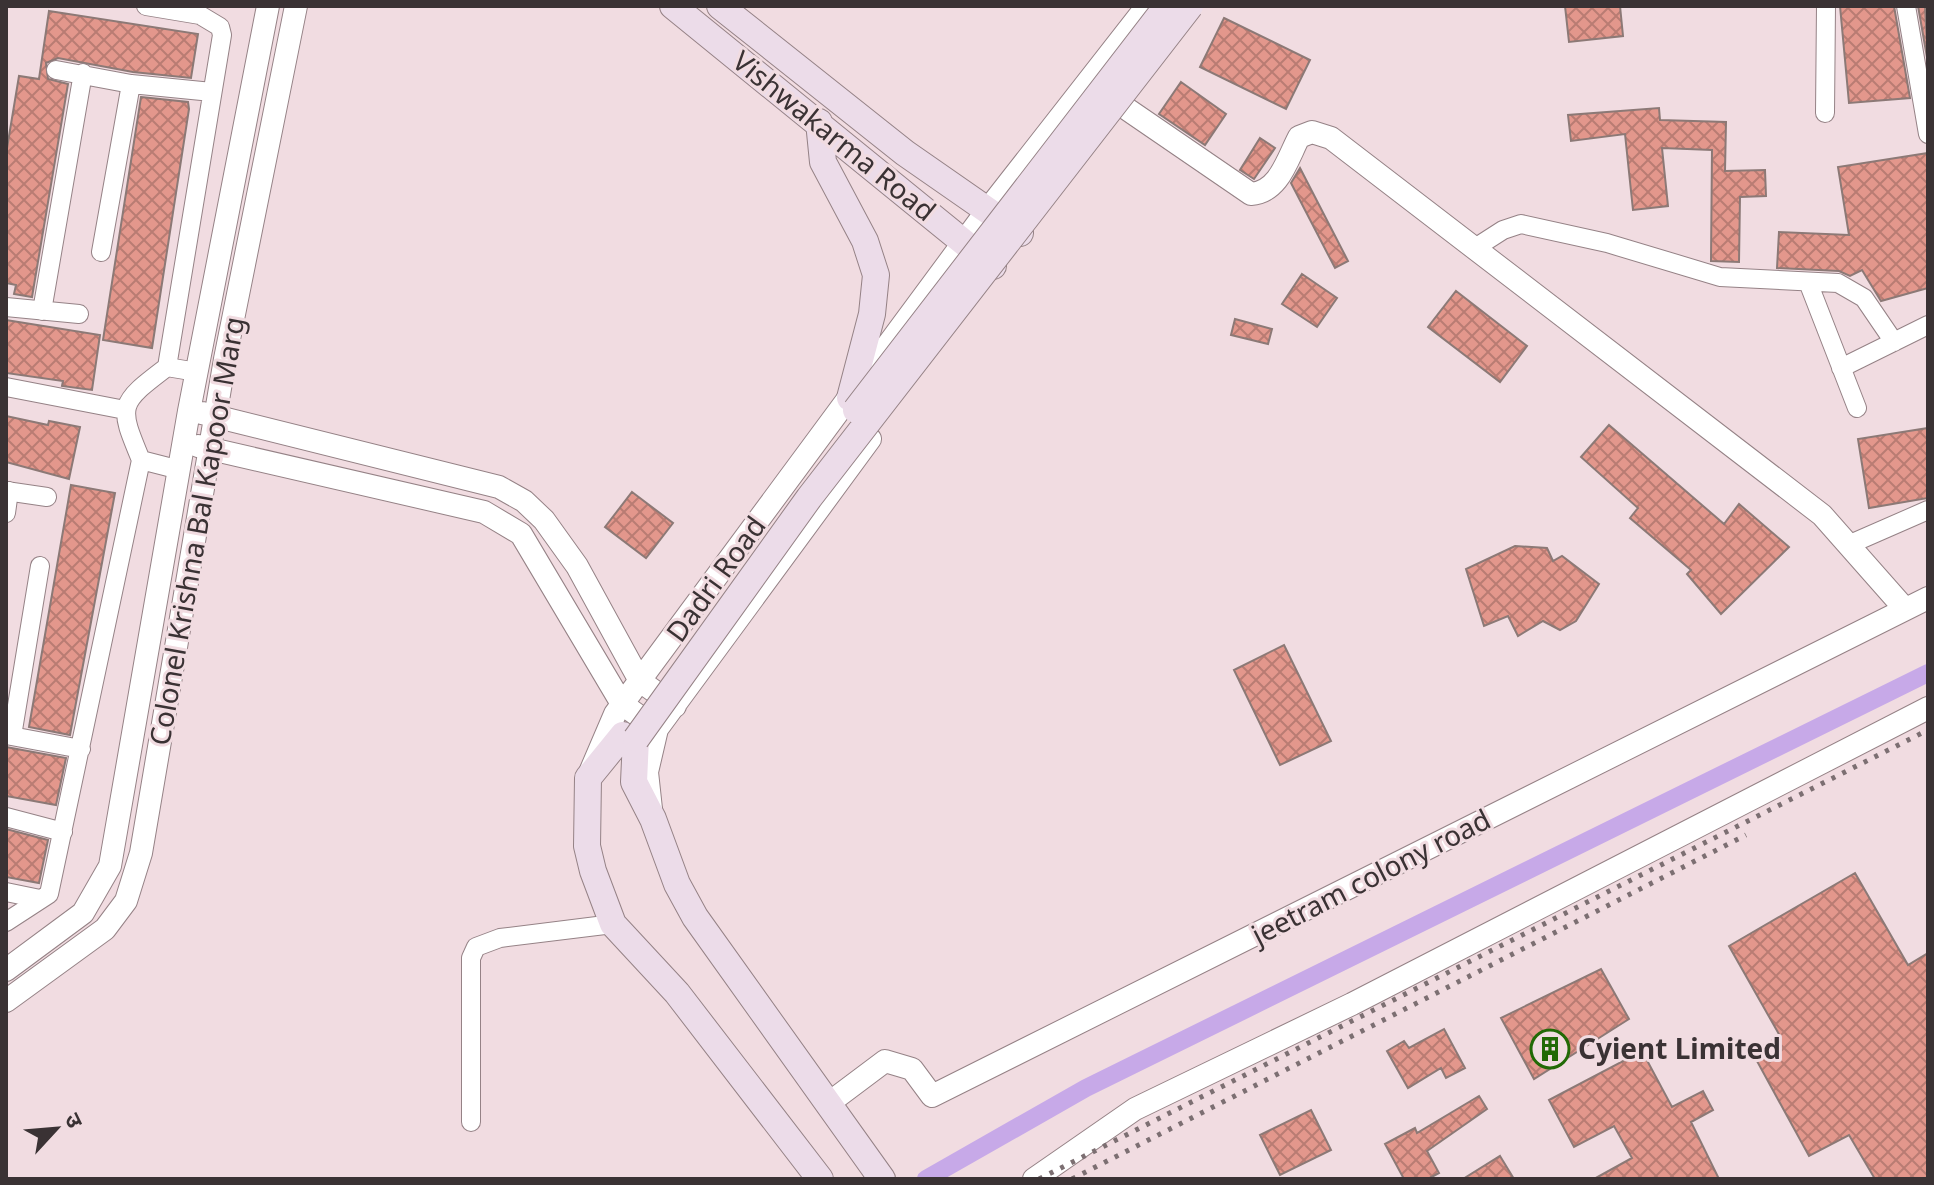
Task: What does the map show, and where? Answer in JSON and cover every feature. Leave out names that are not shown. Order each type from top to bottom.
[{"type":"main road","name":"Vishwakarma Road","points":[[673,6],[995,267]]},
{"type":"main road","name":"Vishwakarma Road","points":[[720,6],[905,153],[1022,235]]},
{"type":"main road","points":[[882,1179],[695,917],[661,849],[653,819],[634,782],[639,734],[681,646],[884,371],[1167,6]]},
{"type":"main road","points":[[588,778],[639,734],[809,498],[1196,7]]},
{"type":"main road","points":[[819,122],[823,162],[865,241],[876,275],[872,314],[850,398]]},
{"type":"main road","name":"Dadri Road","points":[[588,778],[587,846],[613,924],[677,993],[812,1169]]},
{"type":"street","points":[[6,922],[49,894],[141,460],[125,424],[125,410],[130,397],[167,367],[222,35],[220,27],[200,15],[181,9],[146,6]]},
{"type":"street","name":"Colonel Krishna Bal Kapoor Marg","points":[[6,970],[83,913],[110,866],[189,411],[268,6]]},
{"type":"street","name":"Colonel Krishna Bal Kapoor Marg","points":[[6,1001],[105,929],[126,901],[141,853],[215,415],[296,6]]},
{"type":"street","name":"Dadri Road","points":[[588,778],[599,745],[622,704],[986,212],[1147,6]]},
{"type":"street","points":[[1825,113],[1826,6]]},
{"type":"street","points":[[1906,6],[1928,134]]},
{"type":"street","name":"Dadri Road","points":[[639,734],[675,706],[995,267],[1124,107],[1196,7]]},
{"type":"street","points":[[56,70],[131,84],[212,92]]},
{"type":"street","points":[[42,311],[83,73]]},
{"type":"street","points":[[101,252],[131,84]]},
{"type":"street","points":[[1124,107],[1251,194],[1264,193],[1275,185],[1299,137],[1312,132],[1331,138],[1822,515],[1905,609]]},
{"type":"street","points":[[1475,248],[1503,230],[1521,224],[1607,243],[1720,277],[1838,283],[1853,289],[1894,342]]},
{"type":"street","points":[[1808,282],[1857,408]]},
{"type":"street","points":[[6,307],[79,314]]},
{"type":"street","points":[[1841,368],[1928,325]]},
{"type":"street","points":[[167,367],[197,372]]},
{"type":"street","points":[[6,387],[125,410]]},
{"type":"street","points":[[189,411],[499,487],[524,501],[544,520],[577,566],[640,681],[675,706]]},
{"type":"street","points":[[185,443],[484,512],[502,520],[521,534],[540,561],[639,734]]},
{"type":"street","points":[[141,460],[180,470]]},
{"type":"street","points":[[6,513],[8,491],[47,497]]},
{"type":"street","points":[[1848,545],[1928,510]]},
{"type":"street","points":[[40,566],[9,736],[81,749]]},
{"type":"street","name":"jeetram colony road","points":[[829,1103],[885,1061],[912,1069],[932,1096],[1928,598]]},
{"type":"street","points":[[1034,1179],[1135,1109],[1352,1004],[1928,708]]},
{"type":"street","points":[[6,817],[63,832]]},
{"type":"street","points":[[6,892],[40,899]]},
{"type":"street","points":[[471,1122],[471,958],[476,947],[500,938],[613,924]]},
{"type":"building","points":[[1565,6],[1620,6],[1623,36],[1569,42]]},
{"type":"building","points":[[1840,6],[1894,6],[1910,98],[1849,103]]},
{"type":"building","points":[[1918,6],[1925,6],[1928,63]]},
{"type":"building","points":[[49,11],[198,34],[191,78],[133,72],[58,58],[46,63],[48,79],[68,84],[32,297],[14,294],[16,285],[6,283],[6,154],[19,76],[39,79]]},
{"type":"building","points":[[1224,18],[1310,60],[1286,109],[1200,67]]},
{"type":"building","points":[[1181,82],[1226,114],[1205,145],[1159,114]]},
{"type":"building","points":[[141,97],[188,102],[189,109],[152,348],[103,340]]},
{"type":"building","points":[[1659,108],[1660,120],[1726,122],[1725,171],[1765,170],[1766,196],[1740,197],[1739,262],[1711,261],[1712,150],[1662,148],[1668,206],[1633,210],[1625,134],[1571,141],[1568,115]]},
{"type":"building","points":[[1260,138],[1275,148],[1254,179],[1240,170]]},
{"type":"building","points":[[1928,153],[1928,288],[1881,301],[1862,270],[1850,276],[1839,271],[1777,268],[1779,232],[1849,235],[1838,167]]},
{"type":"building","points":[[1300,168],[1348,261],[1335,268],[1291,183]]},
{"type":"building","points":[[1302,274],[1337,298],[1317,327],[1282,304]]},
{"type":"building","points":[[1456,291],[1527,346],[1500,382],[1428,327]]},
{"type":"building","points":[[1235,319],[1272,329],[1268,344],[1231,335]]},
{"type":"building","points":[[6,320],[100,335],[92,390],[62,386],[63,381],[6,373]]},
{"type":"building","points":[[6,416],[48,425],[49,421],[80,427],[69,479],[6,462]]},
{"type":"building","points":[[1609,425],[1724,524],[1739,504],[1789,547],[1721,614],[1687,574],[1691,570],[1630,518],[1638,508],[1581,457]]},
{"type":"building","points":[[1928,428],[1928,498],[1869,508],[1858,439]]},
{"type":"building","points":[[71,485],[115,493],[70,735],[29,727]]},
{"type":"building","points":[[632,492],[673,523],[646,558],[605,527]]},
{"type":"building","points":[[1515,546],[1547,548],[1553,561],[1562,556],[1599,584],[1576,621],[1560,630],[1543,621],[1518,636],[1508,616],[1484,626],[1466,569]]},
{"type":"building","points":[[1284,645],[1331,741],[1280,765],[1234,670]]},
{"type":"building","points":[[6,747],[66,758],[56,805],[6,796]]},
{"type":"building","points":[[6,829],[48,840],[39,883],[6,877]]},
{"type":"building","points":[[1855,873],[1908,965],[1928,953],[1928,1179],[1875,1179],[1849,1135],[1809,1156],[1752,1052],[1780,1036],[1729,946]]},
{"type":"building","name":"Cyient Limited","points":[[1601,969],[1629,1019],[1534,1079],[1501,1018]]},
{"type":"building","points":[[1444,1029],[1465,1068],[1446,1078],[1441,1068],[1408,1088],[1387,1051],[1404,1041],[1409,1048]]},
{"type":"building","points":[[1642,1051],[1672,1107],[1703,1091],[1713,1110],[1691,1122],[1719,1179],[1594,1179],[1632,1158],[1614,1126],[1574,1147],[1549,1100]]},
{"type":"building","points":[[1479,1096],[1487,1109],[1427,1151],[1439,1173],[1428,1179],[1404,1179],[1385,1144],[1415,1128],[1417,1133]]},
{"type":"building","points":[[1311,1110],[1331,1150],[1280,1175],[1260,1135]]},
{"type":"building","points":[[1500,1156],[1514,1179],[1463,1179]]},
{"type":"waterway","points":[[926,1179],[1086,1088],[1928,673]]},
{"type":"railway","points":[[1039,1179],[1928,730]]},
{"type":"railway","points":[[1072,1179],[1746,835]]},
{"type":"place","name":"Cyient Limited","points":[[1550,1049]]}]
